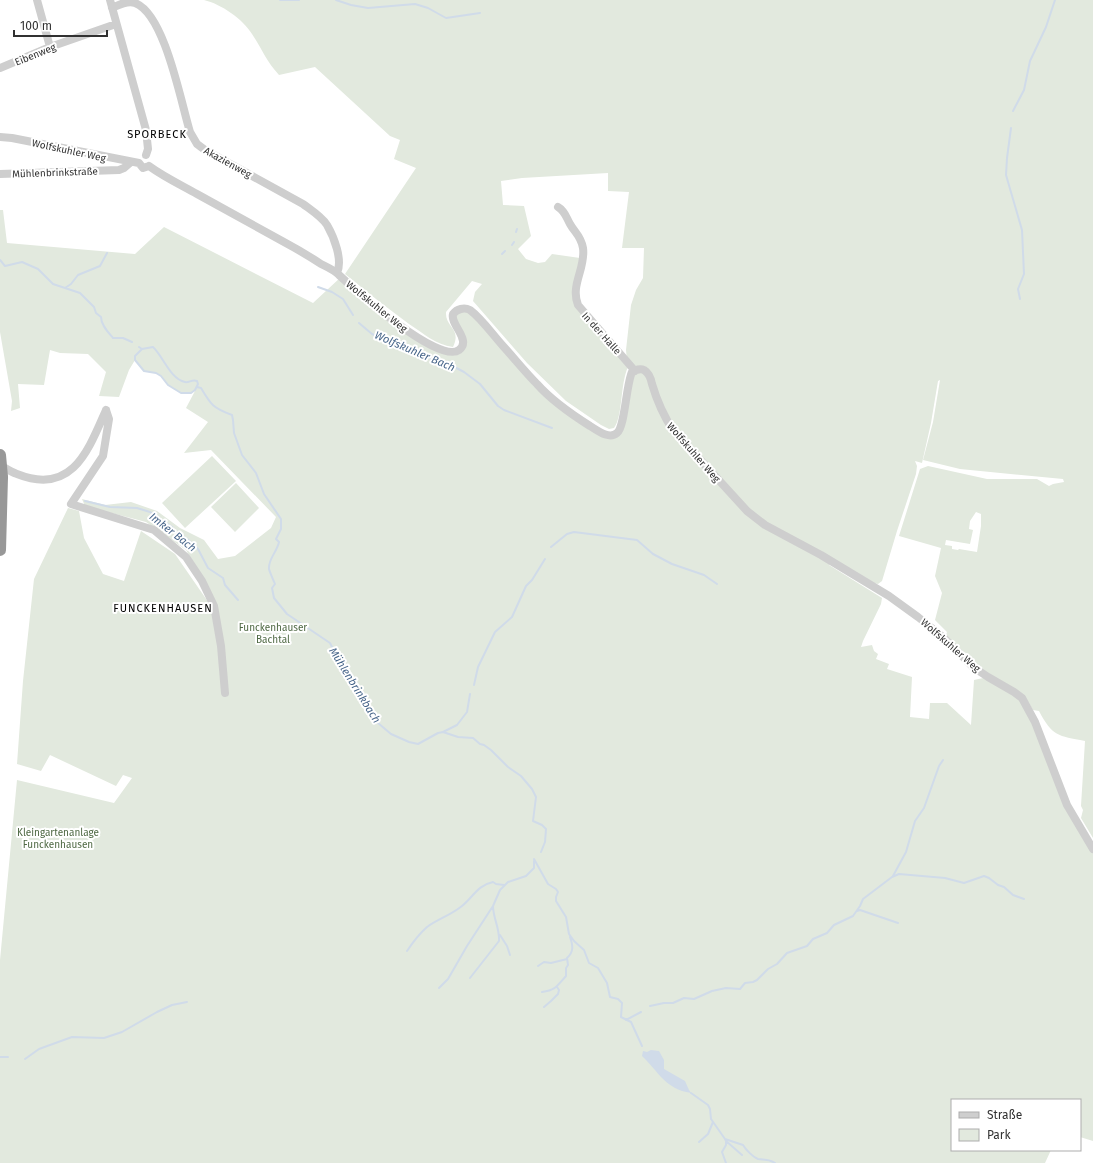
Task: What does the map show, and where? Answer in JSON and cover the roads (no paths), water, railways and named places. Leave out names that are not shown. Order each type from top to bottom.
[{"type":"highway","points":[[0,455],[0,550]]},
{"type":"street","points":[[37,0],[50,48]]},
{"type":"street","name":"Akazienweg","points":[[111,4],[124,2],[134,3],[142,7],[162,36],[190,132],[197,144],[204,150],[303,204],[327,224],[339,259],[340,267],[337,274]]},
{"type":"street","points":[[111,4],[146,130],[148,149],[146,155]]},
{"type":"street","name":"Eibenweg","points":[[0,68],[116,24]]},
{"type":"street","name":"Wolfskuhler Weg","points":[[0,137],[12,138],[135,163],[143,168],[150,166],[299,250],[337,274],[403,329],[448,352],[459,350],[463,342],[462,336],[453,320],[453,314],[459,309],[463,308],[470,310],[550,397],[602,434],[611,436],[619,432],[622,423],[629,379],[632,372],[639,369],[644,370],[648,373],[663,416],[673,430],[747,511],[758,520],[821,555],[889,596],[943,637],[973,667],[1022,698],[1036,722],[1067,805],[1093,849]]},
{"type":"street","points":[[135,163],[141,156],[146,155]]},
{"type":"street","points":[[146,155],[149,156],[151,161],[150,166]]},
{"type":"street","name":"Mühlenbrinkstraße","points":[[0,174],[119,170],[135,163]]},
{"type":"street","name":"In der Halle","points":[[558,206],[565,212],[570,224],[578,234],[583,247],[583,258],[575,289],[578,305],[635,371]]},
{"type":"street","points":[[1,471],[41,480],[52,479],[69,472],[77,465],[93,441],[106,410],[109,419],[103,456],[71,504],[154,530],[186,557],[202,581],[214,606],[221,646],[225,693]]},
{"type":"water","points":[[651,1050],[659,1051],[664,1060],[664,1069],[685,1081],[691,1093],[675,1088],[658,1074],[642,1056],[643,1051],[647,1052]]},
{"type":"waterway","points":[[280,0],[299,0]]},
{"type":"waterway","points":[[336,0],[351,5],[368,8],[415,4],[428,8],[446,18],[480,13]]},
{"type":"waterway","points":[[1013,111],[1024,90],[1030,61],[1046,27],[1055,0]]},
{"type":"waterway","points":[[1011,128],[1006,175],[1022,230],[1024,274],[1018,289],[1020,299]]},
{"type":"waterway","points":[[502,254],[505,251]]},
{"type":"waterway","name":"Wolfskuhler Bach","points":[[65,288],[71,284],[78,275],[100,266],[107,253]]},
{"type":"waterway","name":"Mühlenbrinkbach","points":[[0,260],[5,266],[22,262],[38,269],[53,284],[80,293],[94,307],[96,313],[101,317],[103,326],[113,338],[123,338],[132,342]]},
{"type":"waterway","name":"Wolfskuhler Bach","points":[[318,287],[332,292],[343,299],[353,315]]},
{"type":"waterway","name":"Wolfskuhler Bach","points":[[359,323],[372,334],[430,358],[447,363],[464,372],[480,384],[498,406],[504,410],[552,428]]},
{"type":"waterway","points":[[139,347],[142,349],[135,356],[135,360],[144,371],[156,373],[161,376],[168,385],[181,393],[191,393],[195,390],[198,384],[197,381],[194,380],[186,382],[180,380],[175,377],[153,347],[142,349]]},
{"type":"waterway","name":"Mühlenbrinkbach","points":[[197,387],[201,388],[216,408],[232,415],[234,433],[242,455],[256,473],[264,494],[281,519],[281,529],[276,539],[279,542],[269,565],[269,571],[275,584],[272,588],[274,598],[287,614],[330,643],[343,669],[356,682],[378,723],[391,734],[409,742],[418,744],[438,733],[443,732],[458,737],[473,738],[491,750],[508,767],[521,776],[532,789],[536,797],[533,821],[542,825],[546,829],[545,842],[541,852]]},
{"type":"waterway","name":"Imker Bach","points":[[85,501],[110,507],[137,508],[150,512],[172,527],[176,533],[187,539],[198,549],[208,568],[223,578],[225,585],[238,600]]},
{"type":"waterway","points":[[551,547],[567,534],[574,532],[637,540],[653,554],[672,564],[704,575],[717,584]]},
{"type":"waterway","points":[[474,685],[478,667],[495,632],[512,617],[526,586],[532,580],[545,559]]},
{"type":"waterway","points":[[443,732],[457,725],[467,712],[470,694]]},
{"type":"waterway","points":[[893,876],[906,852],[915,821],[924,808],[939,766],[943,760]]},
{"type":"waterway","points":[[534,859],[548,884],[558,892],[556,901],[566,917],[569,934],[584,950],[589,963],[598,968],[607,983],[610,997],[618,999],[622,1003],[621,1017],[631,1022],[642,1046]]},
{"type":"waterway","points":[[439,988],[448,979],[493,906],[500,890],[508,882],[526,876],[534,868],[534,861]]},
{"type":"waterway","points":[[650,1006],[673,1003],[684,998],[694,999],[712,991],[726,988],[740,989],[745,983],[757,980],[768,969],[777,964],[787,953],[807,946],[813,939],[827,933],[834,925],[853,916],[863,899],[892,877],[899,874],[945,878],[964,883],[984,876],[1004,887],[1013,895],[1024,899]]},
{"type":"waterway","points":[[407,951],[421,932],[458,909],[483,886],[493,882],[504,885]]},
{"type":"waterway","points":[[470,978],[499,941],[493,906]]},
{"type":"waterway","points":[[857,911],[860,910],[898,923]]},
{"type":"waterway","points":[[500,935],[507,946],[510,955]]},
{"type":"waterway","points":[[542,992],[553,989],[566,976],[566,968],[568,965],[567,958],[571,953],[572,948],[570,937]]},
{"type":"waterway","points":[[538,966],[544,962],[551,963],[567,959]]},
{"type":"waterway","points":[[544,1007],[558,994],[559,990],[557,987]]},
{"type":"waterway","points":[[25,1059],[39,1049],[72,1037],[104,1038],[122,1032],[172,1005],[187,1002]]},
{"type":"waterway","points":[[626,1020],[641,1012]]},
{"type":"waterway","points":[[0,1057],[8,1057]]},
{"type":"waterway","name":"Mühlenbrinkbach","points":[[691,1093],[708,1105],[711,1119],[725,1139],[743,1145],[754,1157],[758,1159],[769,1160],[775,1163]]},
{"type":"waterway","points":[[699,1142],[708,1134],[713,1122]]},
{"type":"waterway","points":[[725,1139],[742,1155]]},
{"type":"waterway","name":"Mühlenbrinkbach","points":[[726,1142],[722,1152],[726,1163]]},
{"type":"district","name":"SPORBECK","points":[[157,134]]},
{"type":"district","name":"FUNCKENHAUSEN","points":[[163,608]]},
{"type":"park label","name":"Funckenhauser Bachtal","points":[[273,632]]},
{"type":"park label","name":"Kleingartenanlage Funckenhausen","points":[[58,838]]}]
